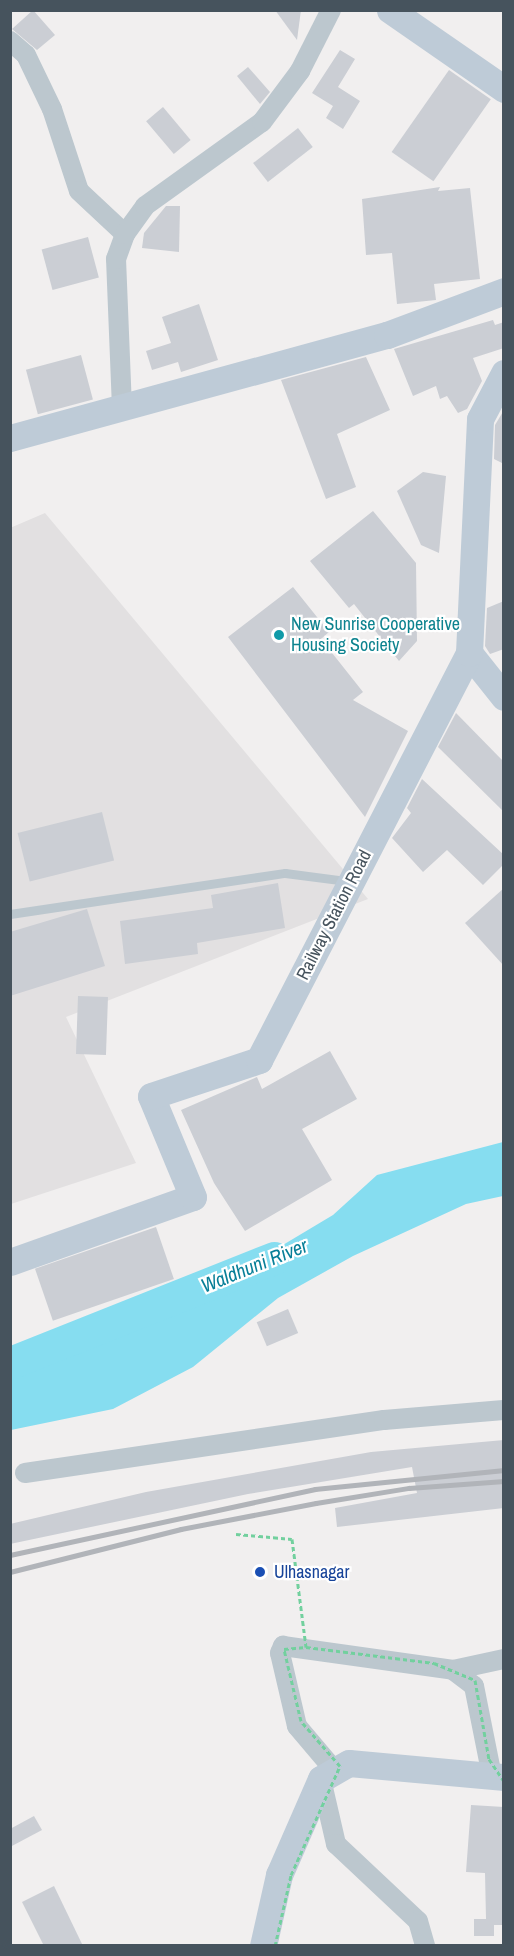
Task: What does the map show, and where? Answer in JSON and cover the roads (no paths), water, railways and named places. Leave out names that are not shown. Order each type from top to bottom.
[{"type":"street","points":[[122,408],[116,259],[125,234],[145,206],[262,122],[300,71],[331,10]]},
{"type":"street","points":[[390,10],[504,89]]},
{"type":"street","points":[[10,40],[26,55],[52,109],[79,191],[125,234]]},
{"type":"street","points":[[10,438],[387,334],[504,291]]},
{"type":"street","name":"Railway Station Road","points":[[10,1262],[193,1197],[151,1096],[259,1060],[470,653],[480,419],[504,373]]},
{"type":"street","points":[[470,653],[504,697]]},
{"type":"street","points":[[25,1473],[384,1420],[504,1410]]},
{"type":"street","points":[[424,1946],[418,1921],[336,1844],[328,1775],[297,1726],[280,1653],[283,1646],[453,1670],[504,1659]]},
{"type":"street","points":[[263,1946],[279,1875],[328,1775],[349,1763],[500,1778],[474,1686],[453,1670]]},
{"type":"lane","points":[[10,914],[285,873],[351,881]]},
{"type":"water","points":[[503,1142],[503,1196],[466,1204],[353,1256],[278,1298],[193,1367],[113,1409],[11,1430],[11,1357],[61,1351],[156,1321],[333,1215],[377,1175]]},
{"type":"waterway","name":"Waldhuni River","points":[[10,1363],[274,1258]]},
{"type":"railway","points":[[10,1555],[315,1489],[504,1470]]},
{"type":"railway","points":[[10,1572],[181,1529],[316,1503],[409,1488],[504,1481]]},
{"type":"place","name":"New Sunrise Cooperative Housing Society","points":[[279,635]]},
{"type":"place","name":"Ulhasnagar","points":[[260,1572]]}]
